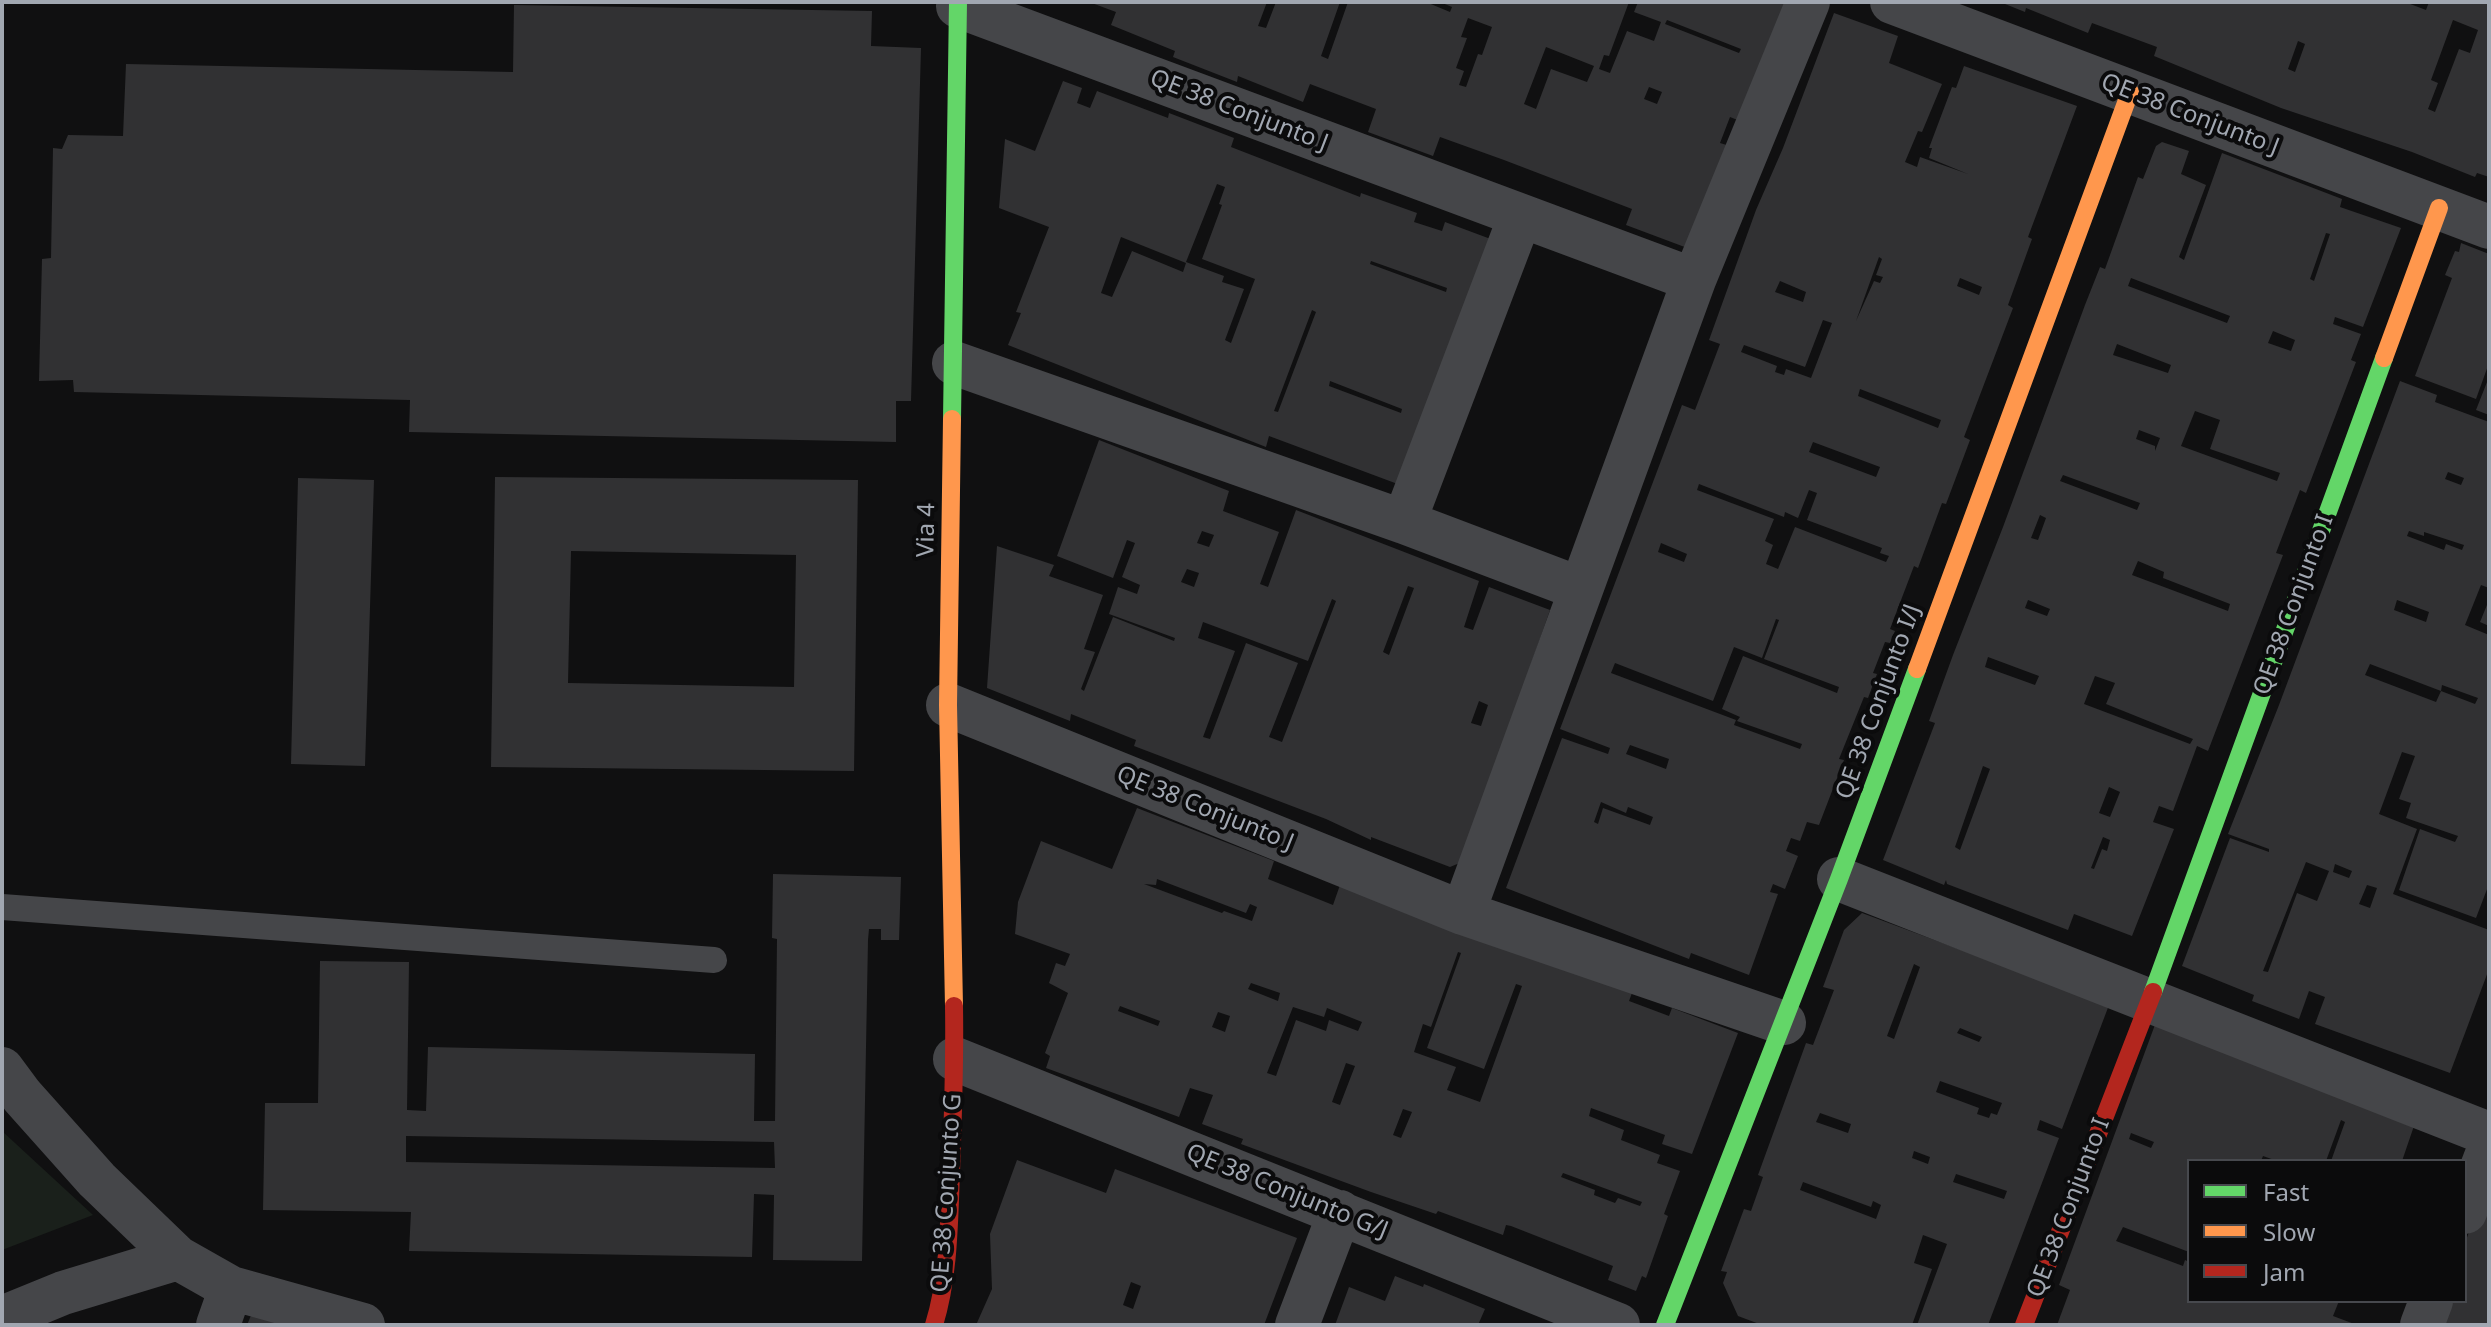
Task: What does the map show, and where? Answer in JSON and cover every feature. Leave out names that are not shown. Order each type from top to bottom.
[{"type":"street","points":[[1463,913],[1694,280],[1808,2]]},
{"type":"street","name":"QE 38 Conjunto J","points":[[1892,2],[2489,227]]},
{"type":"street","name":"QE 38 Conjunto J","points":[[958,4],[1694,280]]},
{"type":"street","name":"Via 4","points":[[955,1059],[948,705],[958,4]]},
{"type":"street","name":"QE 38 Conjunto I/J","points":[[1665,1325],[1839,879],[2130,92]]},
{"type":"street","name":"QE 38 Conjunto I","points":[[2024,1325],[2149,1002],[2439,208]]},
{"type":"street","points":[[1404,522],[1520,217]]},
{"type":"street","points":[[954,363],[1404,522],[1581,589]]},
{"type":"street","name":"QE 38 Conjunto J","points":[[948,705],[1463,913],[1784,1023]]},
{"type":"street","points":[[1839,879],[2489,1134]]},
{"type":"street","name":"QE 38 Conjunto G/J","points":[[955,1059],[1618,1325]]},
{"type":"street","name":"QE 38 Conjunto G","points":[[934,1325],[940,1305],[949,1231],[955,1059]]},
{"type":"street","points":[[2,1069],[97,1180],[224,1306],[363,1325]]},
{"type":"street","points":[[2467,1207],[2489,1149]]},
{"type":"street","points":[[1297,1325],[1340,1212]]},
{"type":"street","points":[[2,1318],[63,1293],[178,1258]]},
{"type":"street","points":[[2422,1325],[2430,1303]]},
{"type":"lane","points":[[2,907],[714,960]]},
{"type":"shaded area","points":[[2,1131],[93,1215],[2,1250]]},
{"type":"building","points":[[1089,2],[1267,2],[1258,26],[1266,28],[1276,2],[1340,2],[1321,56],[1328,59],[1348,2],[1426,2],[1450,12],[1452,7],[1440,2],[1629,2],[1609,56],[1604,55],[1599,69],[1610,73],[1627,31],[1654,41],[1661,22],[1634,12],[1638,2],[1788,2],[1740,121],[1730,117],[1720,143],[1730,146],[1690,249],[1626,225],[1632,209],[1504,160],[1440,137],[1433,156],[1368,132],[1376,109],[1310,84],[1303,102],[1238,76],[1237,82],[1173,57],[1175,51],[1111,25],[1116,12]],"holes":[[[1468,18],[1492,27],[1466,87],[1459,85],[1464,71],[1456,68],[1467,38],[1461,37]],[[1667,20],[1741,49],[1739,53],[1665,24]],[[1546,47],[1594,66],[1587,82],[1551,69],[1536,109],[1524,104]],[[1649,87],[1662,92],[1657,104],[1644,99]]]},
{"type":"building","points":[[2000,2],[2405,2],[2426,10],[2429,2],[2489,2],[2489,177],[2477,173],[2475,177],[2412,152],[2281,108],[2154,56],[2157,47],[2092,23],[2088,33],[2026,8],[2025,12]],"holes":[[[2453,20],[2478,30],[2470,53],[2459,49],[2435,112],[2428,109],[2438,83],[2431,80]],[[2298,41],[2305,44],[2295,72],[2288,69]]]},
{"type":"building","points":[[514,5],[872,11],[871,46],[921,48],[911,401],[896,401],[896,442],[409,432],[410,400],[74,392],[73,380],[39,381],[42,259],[51,258],[53,148],[62,149],[68,135],[123,136],[126,64],[513,72]]},
{"type":"building","points":[[1834,13],[1898,36],[1889,63],[1942,84],[1922,132],[1918,131],[1905,162],[1917,167],[1920,157],[1968,174],[1929,158],[1932,148],[1929,148],[1952,87],[1956,88],[1964,66],[2077,106],[2028,237],[2032,239],[2008,305],[2013,308],[1964,437],[1970,440],[1946,504],[1942,503],[1918,568],[1914,566],[1890,629],[1895,631],[1890,643],[1885,642],[1873,673],[1877,674],[1868,698],[1864,697],[1839,759],[1844,760],[1819,825],[1807,822],[1800,841],[1791,838],[1786,851],[1798,856],[1785,889],[1773,884],[1770,892],[1778,894],[1749,975],[1691,953],[1689,959],[1506,888],[1562,738],[1608,754],[1610,748],[1560,729],[1682,405],[1695,410],[1720,344],[1709,340],[1756,210]],"holes":[[[1879,257],[1882,259],[1876,275],[1883,277],[1880,283],[1874,281],[1856,321]],[[1960,278],[1982,287],[1979,295],[1957,286]],[[1780,281],[1806,292],[1803,302],[1775,292]],[[1823,320],[1832,323],[1811,378],[1786,369],[1784,375],[1775,372],[1777,366],[1741,352],[1744,345],[1805,367]],[[1860,389],[1941,420],[1938,428],[1858,396]],[[1813,442],[1880,467],[1876,477],[1809,452]],[[1699,484],[1784,517],[1785,512],[1798,518],[1809,490],[1817,493],[1807,520],[1882,548],[1880,553],[1889,556],[1886,562],[1795,527],[1778,569],[1766,564],[1773,545],[1765,541],[1774,519],[1697,490]],[[1661,543],[1687,554],[1684,562],[1658,552]],[[1776,619],[1779,620],[1764,659],[1839,687],[1837,693],[1743,656],[1722,709],[1740,717],[1737,721],[1802,744],[1800,749],[1734,725],[1736,720],[1611,673],[1615,663],[1713,701],[1734,647],[1762,658]],[[1630,745],[1669,759],[1666,769],[1626,754]],[[1601,802],[1626,813],[1628,807],[1653,817],[1650,825],[1603,808],[1598,824],[1594,822]]]},
{"type":"building","points":[[1063,81],[1082,88],[1077,103],[1090,108],[1097,91],[1168,118],[1169,113],[1234,138],[1231,147],[1360,197],[1361,193],[1417,213],[1414,222],[1442,231],[1445,222],[1496,241],[1403,486],[1269,436],[1266,447],[1008,345],[1021,313],[1016,312],[1049,227],[999,208],[1005,139],[1035,151]],"holes":[[[1217,184],[1225,187],[1219,204],[1222,205],[1202,259],[1255,279],[1231,343],[1225,340],[1244,289],[1222,282],[1224,276],[1186,262]],[[1121,237],[1186,263],[1183,272],[1132,251],[1112,297],[1101,293]],[[1371,261],[1447,288],[1446,292],[1370,264]],[[1312,310],[1316,312],[1278,412],[1274,411]],[[1330,381],[1402,409],[1401,413],[1329,386]]]},
{"type":"building","points":[[2162,142],[2189,151],[2181,174],[2206,185],[2179,257],[2184,260],[2222,153],[2342,199],[2340,207],[2401,228],[2363,327],[2335,317],[2333,324],[2361,334],[2351,360],[2356,362],[2306,493],[2300,490],[2276,553],[2283,555],[2208,751],[2197,746],[2173,811],[2159,806],[2153,822],[2174,829],[2132,936],[2074,914],[2068,930],[1947,884],[1946,880],[1944,885],[1883,860],[1935,723],[1929,721],[1953,655],[2085,305],[2100,267],[2105,269],[2138,177],[2143,179],[2156,146]],"holes":[[[2326,233],[2330,234],[2314,281],[2310,279]],[[2131,278],[2230,316],[2227,323],[2128,286]],[[2273,331],[2295,340],[2291,351],[2268,343]],[[2117,344],[2171,365],[2168,373],[2113,355]],[[2195,411],[2220,420],[2210,449],[2280,473],[2277,481],[2181,446]],[[2139,430],[2160,438],[2155,451],[2155,446],[2136,439]],[[2063,475],[2140,503],[2137,510],[2060,481]],[[2040,515],[2046,518],[2038,540],[2031,538]],[[2138,561],[2164,572],[2163,578],[2230,604],[2228,611],[2132,575]],[[2028,600],[2050,609],[2047,616],[2025,608]],[[1988,657],[2039,676],[2035,685],[1985,667]],[[2095,676],[2115,683],[2106,704],[2193,739],[2190,744],[2084,704]],[[1983,766],[1990,769],[1960,850],[1955,847]],[[2109,787],[2120,792],[2110,817],[2099,813]],[[2103,837],[2110,840],[2107,851],[2102,849],[2094,869],[2091,868]]]},
{"type":"building","points":[[2461,243],[2489,254],[2489,363],[2476,399],[2415,376],[2452,278],[2445,275]]},
{"type":"building","points":[[2489,377],[2489,415],[2476,410]]},
{"type":"building","points":[[2400,381],[2437,395],[2435,402],[2489,422],[2489,588],[2481,585],[2465,625],[2489,635],[2489,884],[2476,918],[2399,890],[2420,829],[2455,842],[2458,836],[2406,818],[2411,803],[2399,799],[2415,756],[2402,752],[2379,814],[2417,829],[2393,894],[2489,930],[2489,969],[2450,1073],[2315,1024],[2325,997],[2309,991],[2299,1019],[2252,1001],[2254,995],[2182,966],[2230,838],[2269,852],[2269,849],[2228,834]],"holes":[[[2448,472],[2464,478],[2461,485],[2445,479]],[[2409,531],[2424,536],[2424,532],[2464,545],[2462,550],[2446,544],[2444,550],[2407,536]],[[2397,600],[2429,612],[2426,622],[2394,610]],[[2370,664],[2441,691],[2436,702],[2365,675]],[[2442,685],[2478,698],[2475,704],[2441,691]],[[2306,862],[2329,871],[2317,901],[2297,893],[2268,972],[2263,971]],[[2335,864],[2352,871],[2349,878],[2333,872]],[[2367,885],[2377,888],[2370,908],[2359,904]]]},
{"type":"building","points":[[1099,440],[1229,491],[1223,511],[1279,532],[1260,584],[1268,587],[1296,510],[1479,581],[1464,627],[1473,630],[1489,587],[1550,610],[1462,862],[1450,867],[1371,837],[1371,840],[1326,819],[1134,746],[1136,740],[1071,714],[1070,721],[987,688],[997,546],[1054,565],[1049,576],[1103,595],[1084,649],[1095,652],[1081,689],[1084,691],[1113,617],[1174,641],[1175,638],[1109,614],[1118,587],[1137,594],[1140,585],[1122,577],[1135,543],[1127,540],[1113,578],[1057,556]],"holes":[[[1202,531],[1214,535],[1209,547],[1197,543]],[[1187,569],[1199,573],[1194,587],[1181,582]],[[1408,586],[1414,588],[1389,655],[1383,652]],[[1332,599],[1336,601],[1282,742],[1269,737],[1298,663],[1246,643],[1210,739],[1203,737],[1235,651],[1198,638],[1203,622],[1308,661]],[[1479,701],[1488,705],[1481,726],[1471,723]]]},
{"type":"building","points":[[495,477],[858,480],[854,771],[491,767]],"holes":[[[571,551],[796,555],[794,687],[568,683]]]},
{"type":"building","points":[[298,478],[374,480],[365,766],[291,764]]},
{"type":"building","points":[[2489,600],[2489,626],[2480,622]]},
{"type":"building","points":[[1137,808],[1274,861],[1268,879],[1333,905],[1340,885],[1632,993],[1629,1001],[1669,1016],[1672,1008],[1738,1033],[1692,1154],[1662,1144],[1665,1135],[1591,1108],[1589,1116],[1624,1130],[1621,1140],[1660,1155],[1657,1163],[1680,1171],[1646,1278],[1642,1276],[1636,1291],[1608,1280],[1613,1266],[1511,1226],[1506,1225],[1503,1235],[1438,1211],[1436,1214],[1371,1192],[1241,1144],[1243,1139],[1202,1124],[1213,1095],[1190,1088],[1179,1117],[1046,1068],[1050,1056],[1045,1053],[1068,993],[1049,983],[1056,963],[1065,966],[1070,954],[1015,934],[1018,902],[1041,841],[1112,869]],"holes":[[[1157,879],[1246,913],[1250,904],[1257,907],[1252,921],[1144,884],[1156,885]],[[1458,952],[1461,953],[1427,1048],[1484,1069],[1516,984],[1522,986],[1480,1102],[1447,1090],[1456,1067],[1414,1052],[1423,1024],[1431,1027]],[[1251,983],[1280,993],[1278,1001],[1248,989]],[[1120,1006],[1160,1021],[1158,1026],[1118,1011]],[[1293,1007],[1324,1017],[1327,1008],[1362,1022],[1358,1031],[1329,1020],[1326,1031],[1296,1020],[1276,1076],[1267,1073]],[[1218,1012],[1230,1016],[1225,1032],[1212,1027]],[[1346,1063],[1355,1066],[1340,1105],[1332,1102]],[[1403,1109],[1412,1112],[1401,1138],[1393,1135]],[[1563,1173],[1642,1202],[1640,1206],[1618,1198],[1615,1203],[1594,1195],[1595,1190],[1561,1177]]]},
{"type":"building","points":[[773,874],[901,877],[899,940],[881,940],[881,929],[869,929],[862,1261],[773,1260],[774,1195],[754,1194],[752,1257],[409,1251],[411,1212],[263,1210],[265,1103],[318,1103],[320,961],[409,962],[407,1110],[426,1111],[428,1047],[755,1054],[754,1121],[775,1121],[777,939],[772,938]],"holes":[[[406,1136],[774,1142],[775,1168],[406,1162]]]},
{"type":"building","points":[[1862,913],[2109,1005],[2062,1129],[2040,1120],[2037,1130],[2059,1138],[1988,1325],[1917,1325],[1947,1244],[1923,1235],[1914,1263],[1932,1269],[1912,1325],[1762,1325],[1738,1316],[1723,1283],[1727,1272],[1721,1271],[1744,1209],[1751,1211],[1763,1177],[1758,1175],[1806,1043],[1813,1045],[1834,990],[1823,987],[1844,930]],"holes":[[[1914,964],[1920,967],[1894,1039],[1887,1036]],[[1960,1028],[1982,1037],[1979,1042],[1957,1033]],[[1940,1081],[2002,1103],[1997,1115],[1991,1113],[1989,1118],[1977,1114],[1979,1108],[1936,1092]],[[1820,1113],[1851,1124],[1848,1133],[1816,1122]],[[1914,1151],[1930,1157],[1928,1164],[1912,1158]],[[1956,1174],[2007,1191],[2004,1199],[1953,1182]],[[1803,1182],[1871,1207],[1873,1201],[1881,1205],[1876,1219],[1800,1190]]]},
{"type":"building","points":[[2156,1022],[2415,1123],[2403,1159],[2332,1159],[2345,1122],[2341,1120],[2327,1159],[2271,1159],[2263,1156],[2262,1159],[2187,1159],[2187,1251],[2123,1227],[2116,1241],[2183,1266],[2187,1261],[2187,1303],[2338,1303],[2333,1316],[2357,1325],[2057,1325],[2070,1290],[2059,1285]],"holes":[[[2131,1133],[2154,1142],[2151,1148],[2129,1139]]]},
{"type":"building","points":[[1017,1160],[1106,1193],[1115,1169],[1297,1238],[1264,1325],[976,1325],[992,1289],[990,1234]],"holes":[[[1131,1282],[1141,1286],[1133,1309],[1123,1305]]]},
{"type":"building","points":[[2489,1177],[2489,1325],[2437,1325],[2445,1303],[2467,1303],[2467,1238]]},
{"type":"building","points":[[1395,1276],[1423,1287],[1424,1284],[1485,1309],[1478,1325],[1335,1325],[1349,1287],[1385,1301]]},
{"type":"building","points":[[257,1301],[322,1325],[247,1325]]},
{"type":"traffic: fast","points":[[952,419],[958,2]]},
{"type":"traffic: fast","points":[[2153,992],[2384,358]]},
{"type":"traffic: fast","points":[[1665,1325],[1839,879],[1917,669]]},
{"type":"traffic: slow","points":[[1917,669],[2130,92]]},
{"type":"traffic: slow","points":[[2384,358],[2439,208]]},
{"type":"traffic: slow","points":[[952,419],[948,705],[954,1006]]},
{"type":"traffic: jam","points":[[2024,1325],[2153,992]]},
{"type":"traffic: jam","points":[[934,1325],[943,1288],[949,1230],[954,1006]]}]
